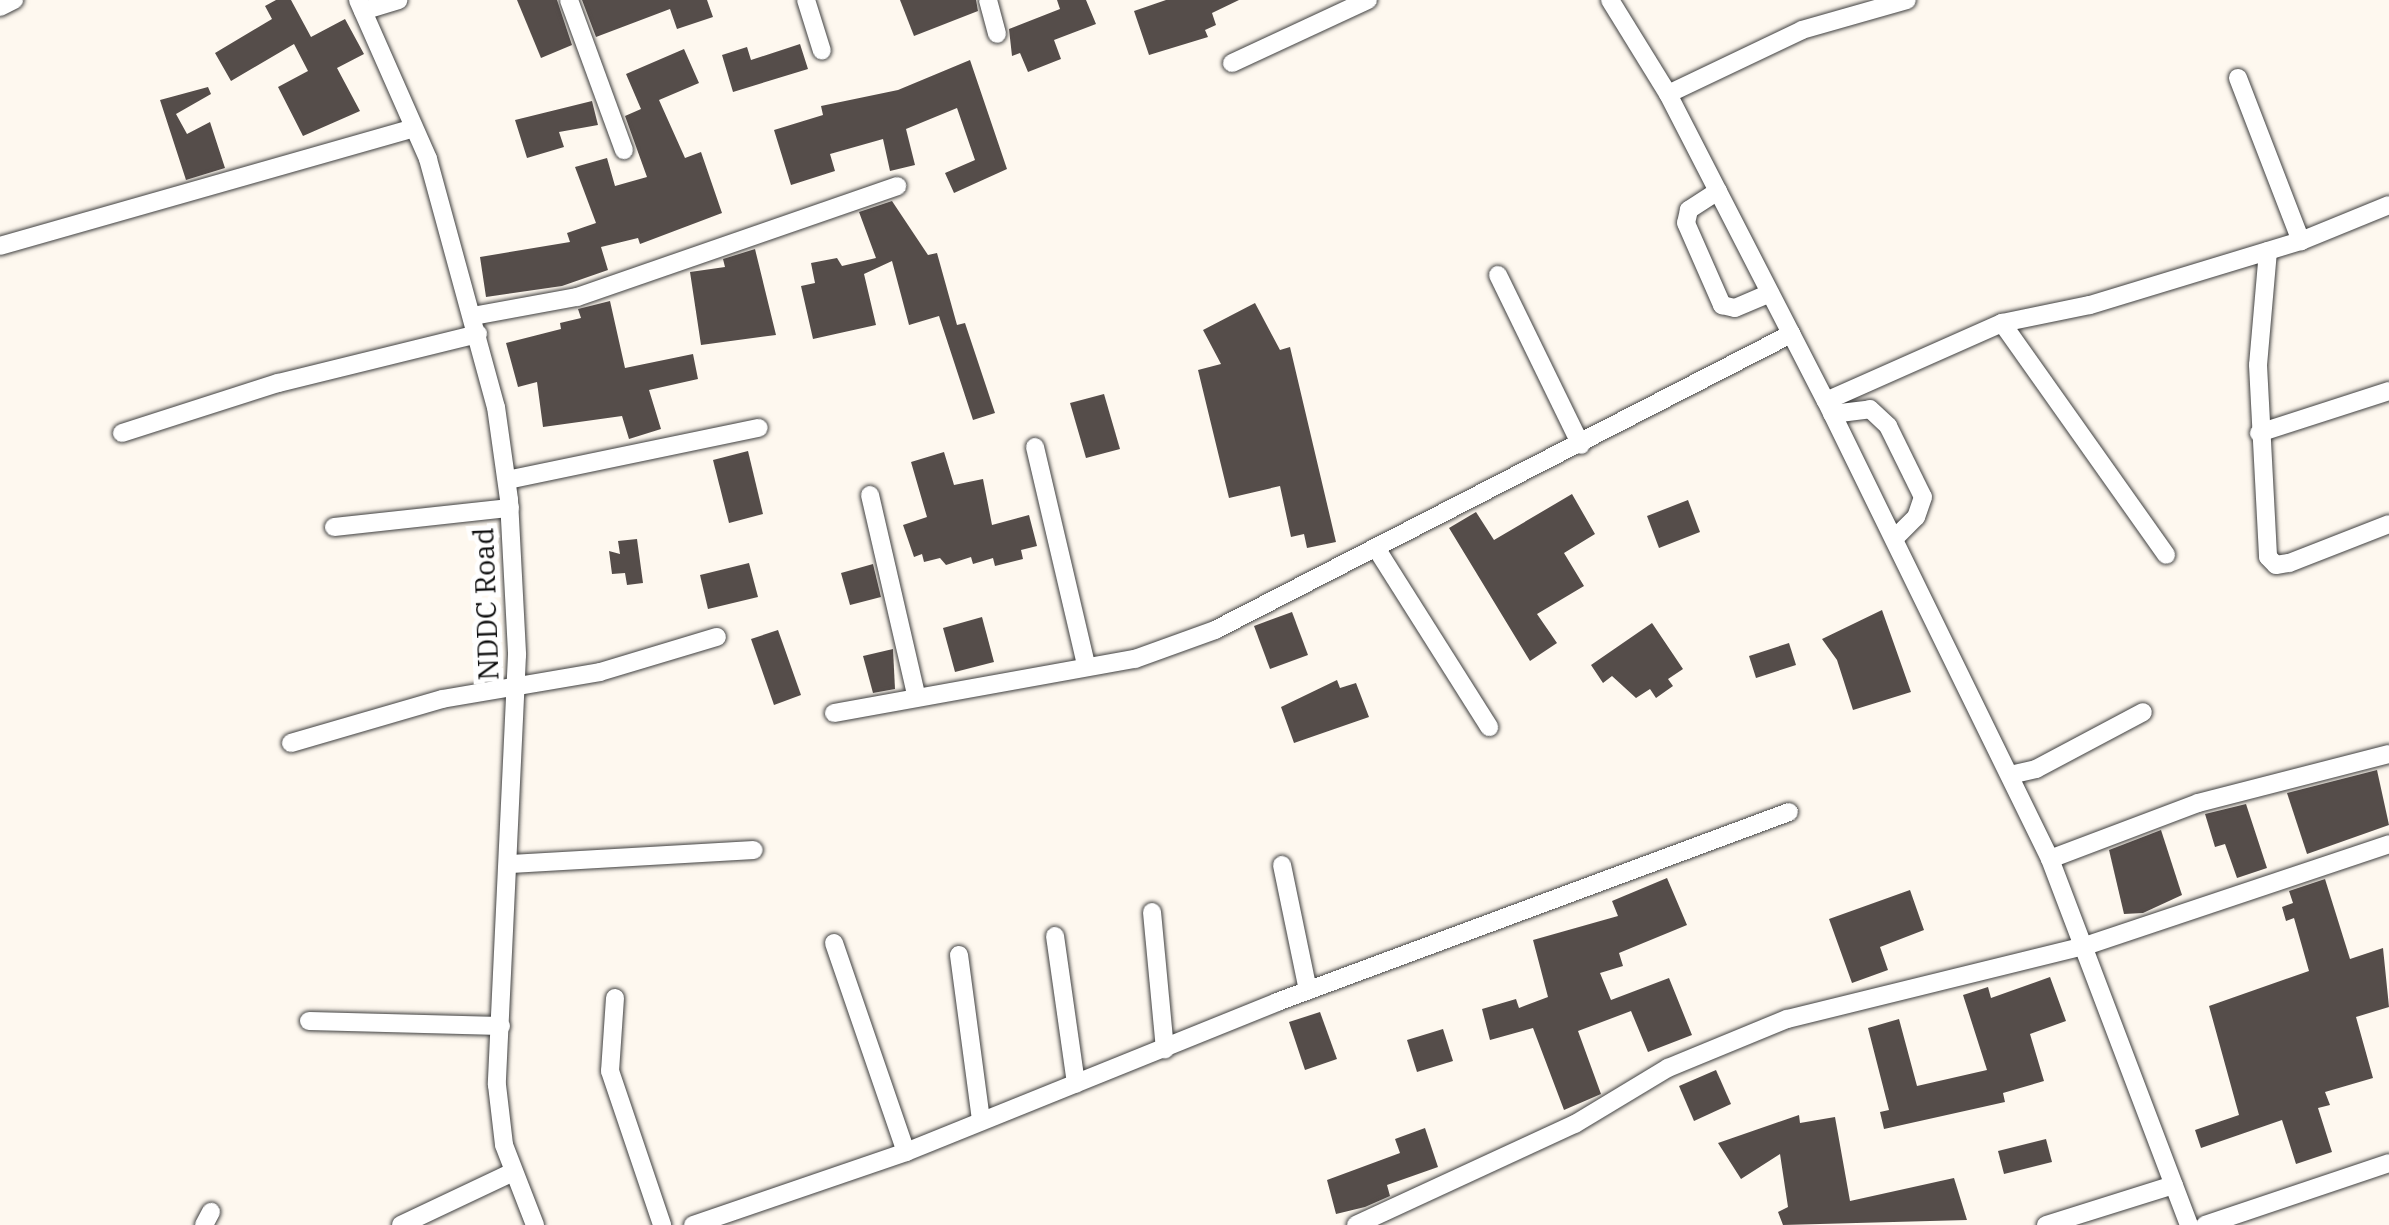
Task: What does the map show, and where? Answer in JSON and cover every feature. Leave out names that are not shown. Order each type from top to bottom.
[{"type":"street","points":[[0,7],[14,0]]},
{"type":"street","points":[[360,6],[398,0]]},
{"type":"street","points":[[569,0],[624,150]]},
{"type":"street","points":[[806,0],[822,52]]},
{"type":"street","points":[[988,0],[997,34]]},
{"type":"street","points":[[1232,63],[1368,0]]},
{"type":"street","points":[[1610,0],[1668,94],[1829,407],[2050,859],[2189,1225]]},
{"type":"street","points":[[1668,94],[1802,30],[1907,0]]},
{"type":"street","name":"NDDC Road","points":[[360,6],[414,128],[475,325],[506,480],[516,686],[512,864],[497,1085],[513,1172],[535,1225]]},
{"type":"street","points":[[2238,78],[2301,241]]},
{"type":"street","points":[[0,246],[414,128]]},
{"type":"street","points":[[122,433],[278,382],[576,297],[897,186]]},
{"type":"street","points":[[1718,191],[1690,210],[1686,222],[1722,305],[1735,308],[1770,293]]},
{"type":"street","points":[[1829,407],[2002,323],[2090,305],[2301,241],[2389,205]]},
{"type":"street","points":[[2268,251],[2258,432],[2268,557],[2276,566],[2389,524]]},
{"type":"street","points":[[1498,275],[1581,446]]},
{"type":"street","points":[[2002,323],[2050,400],[2166,555]]},
{"type":"street","points":[[834,713],[1086,665],[1135,660],[1215,630],[1581,446],[1791,334]]},
{"type":"street","points":[[2258,432],[2389,391]]},
{"type":"street","points":[[1829,407],[1870,409],[1888,426],[1923,497],[1916,517],[1895,538]]},
{"type":"street","points":[[506,480],[759,428]]},
{"type":"street","points":[[1035,447],[1086,665]]},
{"type":"street","points":[[870,495],[916,696]]},
{"type":"street","points":[[334,527],[510,508]]},
{"type":"street","points":[[1376,548],[1489,727]]},
{"type":"street","points":[[291,743],[442,699],[600,672],[717,637]]},
{"type":"street","points":[[2010,775],[2036,770],[2143,712]]},
{"type":"street","points":[[2050,859],[2198,803],[2389,754]]},
{"type":"street","points":[[694,1225],[906,1152],[1308,990],[1788,812]]},
{"type":"street","points":[[1356,1225],[1575,1124],[1668,1068],[1787,1019],[2086,946],[2389,844]]},
{"type":"street","points":[[512,864],[754,850]]},
{"type":"street","points":[[1282,864],[1308,990]]},
{"type":"street","points":[[1152,912],[1165,1049]]},
{"type":"street","points":[[1055,936],[1076,1084]]},
{"type":"street","points":[[834,943],[906,1152]]},
{"type":"street","points":[[959,955],[981,1119]]},
{"type":"street","points":[[615,998],[610,1071],[662,1225]]},
{"type":"street","points":[[309,1021],[501,1026]]},
{"type":"street","points":[[2205,1225],[2389,1163]]},
{"type":"street","points":[[400,1225],[513,1172]]},
{"type":"street","points":[[2046,1225],[2174,1185]]},
{"type":"building","points":[[276,0],[291,0],[311,37],[345,19],[364,54],[337,68],[360,111],[303,136],[278,87],[308,71],[294,44],[231,81],[215,53],[272,19],[265,6]]},
{"type":"building","points":[[517,0],[557,0],[572,45],[541,58]]},
{"type":"building","points":[[582,0],[707,0],[713,17],[677,29],[670,9],[596,37]]},
{"type":"building","points":[[900,0],[976,0],[978,11],[914,36]]},
{"type":"building","points":[[1057,0],[1086,0],[1096,24],[1054,40],[1061,59],[1028,72],[1020,53],[1012,56],[1009,29],[1060,9]]},
{"type":"building","points":[[1166,0],[1239,0],[1212,13],[1216,25],[1205,30],[1208,37],[1149,55],[1134,11]]},
{"type":"building","points":[[800,44],[808,69],[733,92],[722,55],[747,47],[751,60]]},
{"type":"building","points":[[684,49],[699,83],[659,100],[685,158],[701,152],[722,213],[640,244],[638,238],[601,247],[608,270],[562,286],[486,297],[480,257],[570,242],[567,233],[596,223],[575,167],[607,158],[615,186],[647,177],[625,116],[641,109],[626,74]]},
{"type":"building","points":[[970,60],[1007,169],[954,193],[945,173],[975,160],[957,108],[906,129],[915,165],[890,171],[883,139],[830,154],[835,171],[791,185],[774,130],[823,115],[821,106],[898,90]]},
{"type":"building","points":[[208,87],[211,94],[176,114],[187,134],[210,122],[225,168],[186,180],[160,100]]},
{"type":"building","points":[[592,101],[598,125],[559,132],[564,147],[527,158],[515,120]]},
{"type":"building","points":[[892,201],[928,255],[937,253],[957,325],[965,323],[995,413],[973,420],[939,316],[909,325],[892,261],[864,274],[876,325],[813,339],[801,286],[815,283],[811,263],[837,258],[842,266],[876,258],[859,212]]},
{"type":"building","points":[[755,249],[776,335],[701,345],[690,272],[725,267],[723,259]]},
{"type":"building","points":[[610,301],[625,368],[693,354],[698,379],[649,390],[661,429],[629,439],[622,416],[543,427],[537,382],[518,387],[506,343],[561,329],[560,323],[581,318],[578,309]]},
{"type":"building","points":[[1255,303],[1280,350],[1290,347],[1336,542],[1307,548],[1304,534],[1291,537],[1280,486],[1229,498],[1198,370],[1221,364],[1203,330]]},
{"type":"building","points":[[1104,394],[1120,449],[1086,458],[1070,403]]},
{"type":"building","points":[[748,451],[763,514],[729,523],[713,460]]},
{"type":"building","points":[[944,452],[954,485],[983,479],[992,525],[1029,515],[1037,546],[1021,550],[1023,559],[995,566],[993,558],[973,564],[971,557],[946,565],[940,558],[924,562],[922,554],[914,557],[903,525],[927,517],[911,462]]},
{"type":"building","points":[[1572,494],[1595,534],[1564,553],[1584,586],[1537,614],[1557,643],[1530,661],[1449,528],[1476,512],[1494,540]]},
{"type":"building","points":[[1688,500],[1700,532],[1659,548],[1647,516]]},
{"type":"building","points":[[637,539],[643,583],[627,585],[625,573],[612,574],[609,551],[620,554],[618,541]]},
{"type":"building","points":[[749,563],[758,597],[708,609],[700,575]]},
{"type":"building","points":[[873,564],[881,597],[850,605],[841,573]]},
{"type":"building","points":[[1882,610],[1911,692],[1853,710],[1837,660],[1822,639]]},
{"type":"building","points":[[1292,612],[1308,655],[1270,669],[1254,626]]},
{"type":"building","points":[[982,617],[994,662],[955,672],[943,628]]},
{"type":"building","points":[[1652,623],[1683,669],[1668,679],[1673,686],[1656,698],[1650,689],[1636,698],[1612,676],[1603,683],[1591,665]]},
{"type":"building","points":[[778,630],[801,695],[774,705],[751,639]]},
{"type":"building","points":[[1789,643],[1796,665],[1756,678],[1749,656]]},
{"type":"building","points":[[893,649],[895,689],[873,693],[863,656]]},
{"type":"building","points":[[1337,680],[1340,688],[1356,683],[1369,717],[1294,743],[1281,707]]},
{"type":"building","points":[[2377,770],[2389,825],[2307,854],[2287,793]]},
{"type":"building","points":[[2246,804],[2267,868],[2237,878],[2225,844],[2215,847],[2205,814]]},
{"type":"building","points":[[2161,830],[2182,895],[2143,913],[2124,914],[2109,850]]},
{"type":"building","points":[[1667,878],[1687,925],[1619,953],[1623,966],[1600,973],[1611,1000],[1669,978],[1692,1035],[1648,1052],[1631,1011],[1578,1031],[1601,1094],[1564,1110],[1533,1028],[1490,1040],[1482,1009],[1516,999],[1519,1008],[1548,997],[1533,940],[1618,916],[1612,901]]},
{"type":"building","points":[[2325,879],[2350,959],[2383,948],[2389,1007],[2356,1017],[2373,1078],[2325,1092],[2330,1105],[2318,1108],[2332,1152],[2296,1164],[2282,1120],[2201,1148],[2195,1130],[2239,1115],[2209,1006],[2309,971],[2294,918],[2286,921],[2282,907],[2293,903],[2289,891]]},
{"type":"building","points":[[1910,890],[1924,930],[1880,947],[1888,970],[1852,983],[1829,919]]},
{"type":"building","points":[[2050,977],[2066,1021],[2030,1034],[2044,1081],[2003,1093],[2005,1102],[1884,1129],[1880,1112],[1889,1110],[1868,1028],[1899,1019],[1917,1086],[1987,1070],[1963,995],[1988,987],[1991,998]]},
{"type":"building","points":[[1320,1012],[1337,1059],[1305,1070],[1289,1022]]},
{"type":"building","points":[[1443,1029],[1453,1061],[1417,1072],[1407,1040]]},
{"type":"building","points":[[1716,1070],[1731,1104],[1694,1121],[1679,1086]]},
{"type":"building","points":[[1799,1115],[1800,1123],[1835,1117],[1850,1201],[1954,1178],[1967,1220],[1783,1225],[1778,1212],[1788,1207],[1780,1154],[1741,1179],[1718,1143]]},
{"type":"building","points":[[1425,1128],[1438,1167],[1387,1185],[1390,1196],[1336,1214],[1327,1180],[1400,1153],[1395,1139]]},
{"type":"building","points":[[2046,1139],[2052,1162],[2004,1174],[1998,1151]]}]
